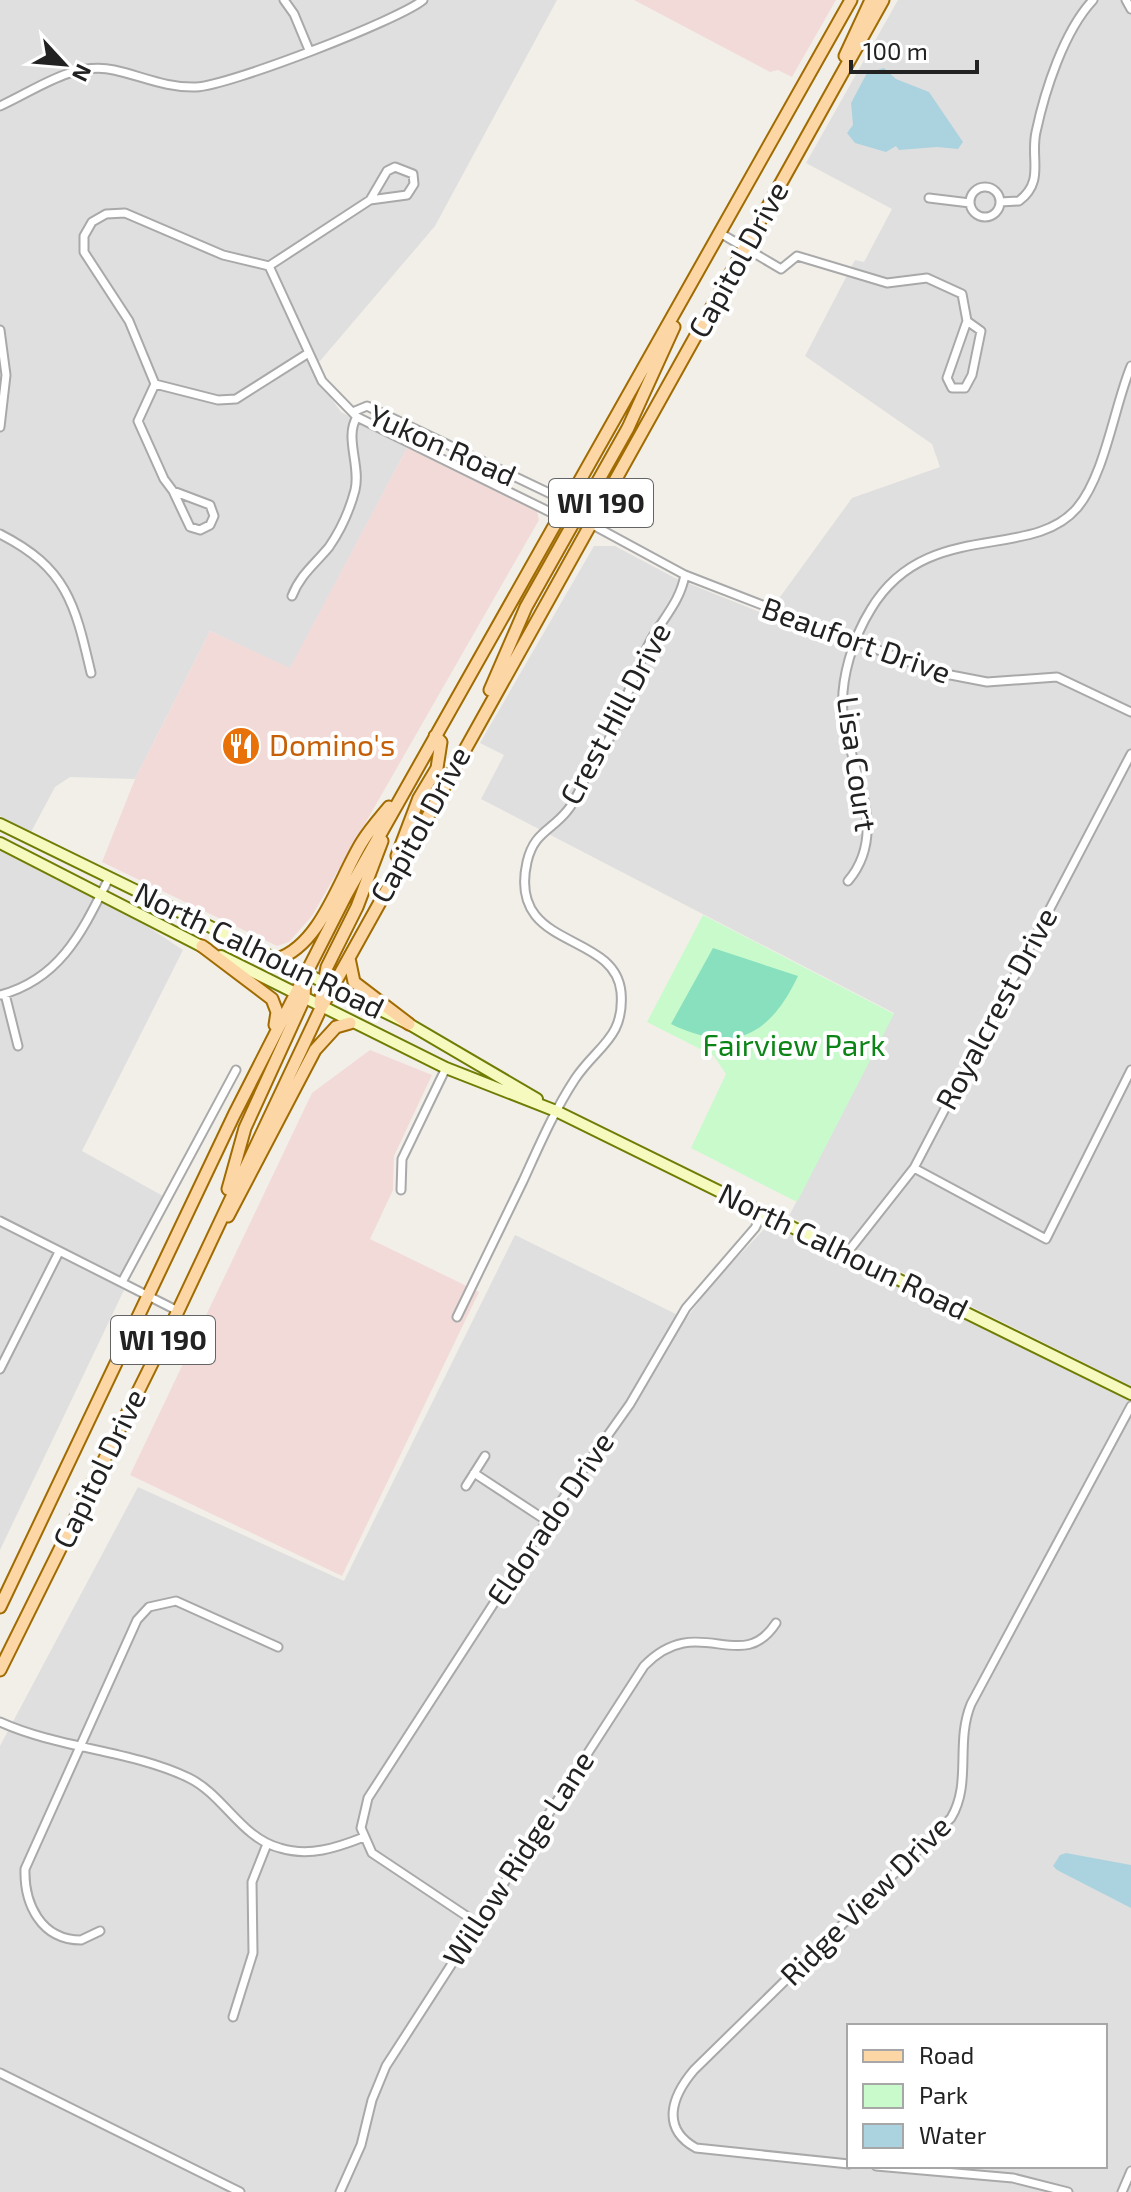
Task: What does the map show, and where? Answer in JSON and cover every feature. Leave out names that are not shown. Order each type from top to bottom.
[{"type":"main road","name":"Capitol Drive","points":[[327,984],[349,955],[472,735],[526,607],[628,428],[694,279],[851,0]]},
{"type":"main road","points":[[825,104],[871,0]]},
{"type":"main road","name":"Capitol Drive","points":[[578,515],[747,249],[883,0]]},
{"type":"main road","name":"Capitol Drive","points":[[305,973],[559,517],[578,515]]},
{"type":"main road","points":[[390,880],[407,826],[441,756],[441,742],[435,736]]},
{"type":"main road","points":[[277,959],[292,951],[313,929],[362,843],[411,778]]},
{"type":"main road","points":[[321,1008],[327,984],[395,808]]},
{"type":"main road","points":[[202,946],[272,999],[277,1012],[273,1036]]},
{"type":"main road","points":[[349,955],[354,982],[409,1024]]},
{"type":"main road","points":[[223,1209],[245,1128],[299,997],[305,973]]},
{"type":"main road","name":"Capitol Drive","points":[[0,1607],[273,1036],[299,997]]},
{"type":"main road","name":"Capitol Drive","points":[[0,1670],[178,1311],[223,1209],[321,1008]]},
{"type":"main road","points":[[198,1269],[264,1151],[315,1050],[336,1027],[350,1023]]},
{"type":"street","points":[[284,0],[309,50]]},
{"type":"street","points":[[0,106],[76,70],[113,69],[162,85],[199,87],[227,82],[408,11],[423,0]]},
{"type":"street","points":[[1000,202],[1019,201],[1032,187],[1037,174],[1035,135],[1063,47],[1077,18],[1093,0]]},
{"type":"street","points":[[1126,0],[1131,9]]},
{"type":"street","points":[[173,491],[210,505],[214,516],[210,525],[200,530],[190,527],[138,421],[155,384],[129,321],[88,261],[82,244],[88,229],[106,214],[125,213],[223,255],[269,266],[370,200],[407,195],[414,184],[413,174],[402,167],[387,171],[370,200]]},
{"type":"street","points":[[985,187],[994,190],[1000,202],[996,212],[987,217],[978,215],[970,203],[972,193],[985,187]]},
{"type":"street","points":[[929,198],[970,203]]},
{"type":"street","points":[[720,233],[781,269],[797,256],[887,283],[927,278],[962,294],[966,302],[967,321],[947,378],[952,388],[965,388],[978,350],[981,331],[967,321]]},
{"type":"street","name":"Yukon Road","points":[[269,266],[307,354],[331,394],[356,414],[559,517]]},
{"type":"street","points":[[0,330],[6,375],[0,427]]},
{"type":"street","points":[[155,384],[218,400],[236,399],[307,354]]},
{"type":"street","name":"Lisa Court","points":[[848,881],[860,867],[869,841],[866,805],[843,711],[848,662],[879,599],[896,578],[923,559],[964,545],[1034,532],[1076,509],[1097,469],[1131,366]]},
{"type":"street","name":"Yukon Road","points":[[356,414],[367,406],[578,515]]},
{"type":"street","points":[[292,596],[307,569],[331,543],[349,506],[357,476],[351,429],[356,414]]},
{"type":"street","name":"Beaufort Drive","points":[[578,515],[685,575],[857,643],[970,681],[1057,677],[1131,712]]},
{"type":"street","points":[[0,534],[39,557],[65,586],[76,610],[91,673]]},
{"type":"street","name":"Crest Hill Drive","points":[[457,1317],[556,1111],[581,1070],[608,1045],[621,1010],[621,988],[603,959],[589,948],[560,938],[538,918],[525,880],[527,860],[545,828],[568,811],[615,728],[652,639],[675,607],[685,575]]},
{"type":"street","name":"Royalcrest Drive","points":[[847,1253],[914,1168],[1131,754]]},
{"type":"street","name":"North Calhoun Road","points":[[0,824],[409,1024],[556,1111],[1131,1394]]},
{"type":"street","name":"North Calhoun Road","points":[[0,843],[350,1023],[446,1068],[556,1111]]},
{"type":"street","points":[[18,1046],[3,994],[51,970],[62,959],[85,927],[109,878]]},
{"type":"street","points":[[401,1190],[402,1159],[446,1068]]},
{"type":"street","points":[[122,1282],[236,1070]]},
{"type":"street","points":[[914,1168],[1046,1239],[1131,1070]]},
{"type":"street","name":"Eldorado Drive","points":[[364,1837],[363,1809],[373,1788],[547,1521],[630,1404],[686,1308],[755,1228],[763,1212]]},
{"type":"street","points":[[0,1221],[178,1311]]},
{"type":"street","points":[[0,1369],[59,1252]]},
{"type":"street","name":"Ridge View Drive","points":[[847,2164],[696,2148],[677,2132],[672,2109],[676,2095],[694,2070],[951,1818],[962,1787],[962,1731],[971,1704],[1131,1406]]},
{"type":"street","points":[[466,1486],[485,1456]]},
{"type":"street","points":[[474,1473],[547,1521]]},
{"type":"street","points":[[100,1931],[81,1940],[59,1936],[37,1918],[25,1890],[29,1856],[129,1635],[149,1607],[176,1601],[278,1647]]},
{"type":"street","name":"Willow Ridge Lane","points":[[340,2192],[361,2145],[372,2100],[386,2066],[634,1680],[656,1653],[676,1642],[691,1640],[745,1647],[766,1638],[776,1623]]},
{"type":"street","points":[[0,1722],[36,1737],[186,1777],[211,1793],[248,1831],[267,1844],[313,1852],[364,1837],[366,1846],[386,1865],[477,1923]]},
{"type":"street","points":[[233,2017],[253,1953],[252,1882],[267,1844]]},
{"type":"street","points":[[0,2073],[240,2192]]},
{"type":"street","points":[[899,2168],[1013,2178],[1068,2192]]},
{"type":"street","points":[[1122,2192],[1131,2171]]},
{"type":"shaded area","points":[[0,0],[557,0],[435,226],[320,361],[310,368],[341,412],[407,448],[290,669],[210,631],[135,779],[70,777],[55,787],[31,832],[0,816]]},
{"type":"shaded area","points":[[634,0],[836,0],[792,77],[778,70],[770,72]]},
{"type":"shaded area","points":[[898,0],[1131,0],[1131,1386],[789,1216],[894,1013],[481,799],[504,755],[480,743],[594,546],[615,546],[675,578],[767,615],[852,498],[940,467],[932,444],[805,356],[855,260],[864,262],[892,209],[806,163]]},
{"type":"shaded area","points":[[407,448],[528,506],[537,511],[539,520],[312,916],[289,942],[277,946],[102,862],[135,779],[210,631],[290,668]]},
{"type":"shaded area","points":[[0,850],[142,923],[183,950],[82,1151],[163,1196],[116,1283],[124,1290],[0,1550]]},
{"type":"shaded area","points":[[370,1050],[432,1075],[394,1156],[393,1190],[370,1239],[479,1292],[342,1576],[130,1475],[312,1093]]},
{"type":"shaded area","points":[[769,1224],[1131,1399],[1131,2192],[0,2192],[0,1746],[138,1487],[344,1581],[515,1235],[686,1319],[711,1285]]},
{"type":"green space","name":"Fairview Park","points":[[703,915],[894,1014],[797,1202],[691,1148],[726,1074],[714,1056],[647,1022]]},
{"type":"green space","points":[[713,948],[798,976],[775,1013],[747,1034],[713,1038],[671,1024]]},
{"type":"water","points":[[884,68],[896,79],[929,92],[963,142],[958,149],[899,150],[896,146],[886,152],[855,143],[847,133],[853,125],[851,103],[867,73]]},
{"type":"water","points":[[1066,1853],[1131,1865],[1131,1908],[1057,1870],[1053,1866],[1060,1855]]},
{"type":"place","name":"Domino's","points":[[241,746]]}]
